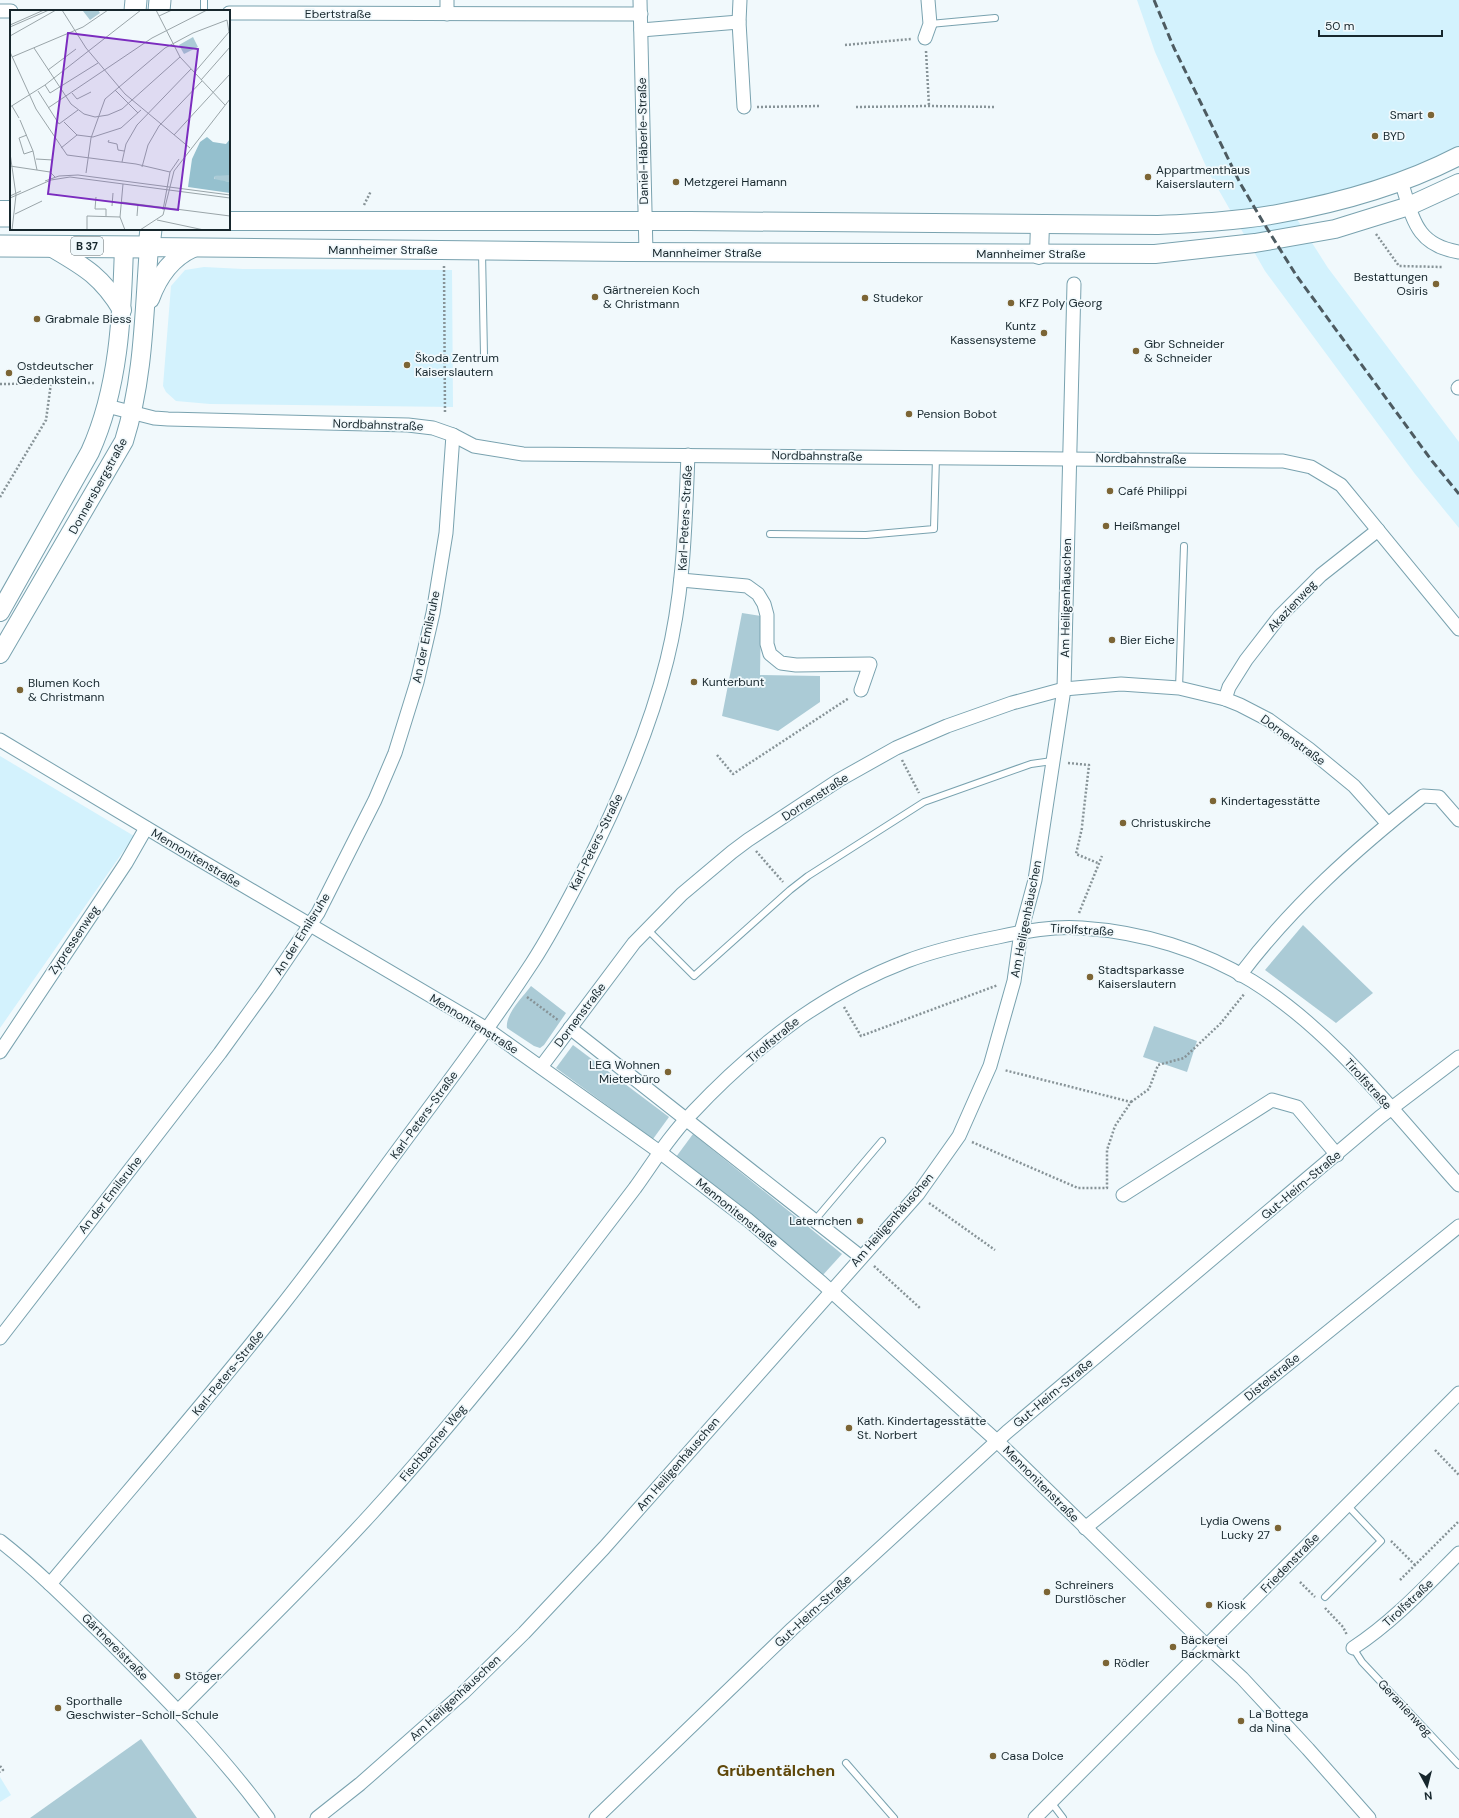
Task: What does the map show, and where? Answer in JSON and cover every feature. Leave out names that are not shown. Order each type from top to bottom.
[{"type":"main road","points":[[135,10],[136,0]]},
{"type":"main road","points":[[159,10],[160,0]]},
{"type":"main road","points":[[230,221],[645,221],[1158,225],[1242,219],[1277,214],[1331,202],[1401,181],[1459,156]]},
{"type":"main road","name":"Mannheimer Straße","points":[[0,246],[49,246],[124,238],[150,238],[192,248],[1039,255],[1155,254],[1218,248],[1335,228],[1409,206],[1459,183]]},
{"type":"main road","points":[[1039,255],[1040,224]]},
{"type":"main road","name":"Donnersbergstraße","points":[[0,612],[90,452],[99,431],[112,383],[122,310],[124,238]]},
{"type":"main road","name":"Donnersbergstraße","points":[[0,654],[124,441],[133,413],[138,384],[150,238]]},
{"type":"main road","points":[[49,246],[94,274],[111,292],[122,310]]},
{"type":"main road","points":[[145,313],[156,283],[161,276],[175,260],[192,248]]},
{"type":"street","points":[[447,0],[447,14]]},
{"type":"street","name":"Daniel-Häberle-Straße","points":[[640,0],[646,252]]},
{"type":"street","points":[[740,0],[739,22],[744,107]]},
{"type":"street","points":[[925,38],[930,24],[928,0]]},
{"type":"street","name":"Ebertstraße","points":[[230,13],[641,14]]},
{"type":"street","points":[[641,30],[739,22]]},
{"type":"street","points":[[1401,181],[1413,218],[1423,236],[1432,244],[1444,250],[1459,252]]},
{"type":"street","name":"Am Heiligenhäuschen","points":[[317,1818],[360,1784],[463,1693],[524,1633],[604,1548],[831,1291],[866,1260],[918,1194],[959,1136],[990,1066],[1014,981],[1021,932],[1034,880],[1064,688],[1074,284]]},
{"type":"street","name":"Nordbahnstraße","points":[[107,406],[133,413],[168,419],[408,425],[433,428],[453,435],[474,446],[523,454],[1283,461],[1311,467],[1341,485],[1459,629]]},
{"type":"street","name":"An der Emilsruhe","points":[[0,1338],[220,1053],[267,988],[318,913],[375,800],[395,753],[417,682],[433,613],[446,533],[453,435]]},
{"type":"street","name":"Karl-Peters-Straße","points":[[50,1584],[197,1411],[281,1307],[487,1029],[534,960],[572,894],[609,819],[635,758],[652,712],[667,660],[676,617],[681,580],[688,455]]},
{"type":"street","name":"Akazienweg","points":[[1225,699],[1229,687],[1246,660],[1280,616],[1322,575],[1378,530]]},
{"type":"street","name":"Karl-Peters-Straße","points":[[681,580],[747,586],[758,594],[764,604],[767,614],[767,644],[770,654],[782,663],[796,665],[870,664],[861,690]]},
{"type":"street","name":"Dornenstraße","points":[[541,1067],[566,1026],[634,943],[682,894],[748,840],[839,780],[896,748],[947,726],[1012,703],[1064,688],[1121,684],[1179,688],[1225,699],[1269,720],[1309,749],[1354,786],[1388,824]]},
{"type":"street","name":"Mennonitenstraße","points":[[0,740],[309,925],[487,1029],[661,1153],[748,1220],[831,1291],[998,1442],[1084,1528],[1185,1623],[1206,1646],[1242,1678],[1369,1818]]},
{"type":"street","points":[[1240,975],[1298,907],[1330,875],[1388,824],[1423,796],[1439,797],[1459,820]]},
{"type":"street","name":"Zypressenweg","points":[[0,1052],[126,862],[146,828]]},
{"type":"street","name":"Tirolfstraße","points":[[661,1153],[686,1119],[761,1048],[802,1017],[847,989],[906,961],[966,944],[1043,928],[1079,927],[1111,930],[1176,945],[1240,975],[1296,1013],[1327,1039],[1383,1098],[1391,1109],[1459,1185]]},
{"type":"street","points":[[566,1026],[866,1260]]},
{"type":"street","name":"Gut-Heim-Straße","points":[[596,1818],[792,1629],[1019,1422],[1391,1109],[1459,1057]]},
{"type":"street","points":[[1123,1195],[1272,1100],[1297,1107],[1337,1155]]},
{"type":"street","name":"Fischbacher Weg","points":[[179,1710],[253,1638],[369,1516],[430,1448],[582,1258],[661,1153]]},
{"type":"street","name":"Distelstraße","points":[[1084,1528],[1459,1226]]},
{"type":"street","name":"Friedenstraße","points":[[1035,1818],[1459,1393]]},
{"type":"street","name":"Gärtnereistraße","points":[[1,1545],[50,1584],[179,1710],[246,1787],[268,1818]]},
{"type":"street","name":"Tirolfstraße","points":[[1353,1648],[1379,1630],[1413,1599],[1459,1553]]},
{"type":"lane","points":[[930,24],[996,18]]},
{"type":"lane","points":[[482,250],[484,355]]},
{"type":"lane","points":[[770,534],[866,534],[934,529],[936,457]]},
{"type":"lane","points":[[1179,688],[1184,546]]},
{"type":"lane","points":[[647,929],[694,976],[790,890],[808,876],[924,802],[1031,764],[1052,761]]},
{"type":"lane","points":[[815,1220],[882,1141]]},
{"type":"lane","points":[[1325,1597],[1381,1541],[1347,1505]]},
{"type":"lane","name":"Geranienweg","points":[[1353,1648],[1362,1662],[1459,1765]]},
{"type":"lane","points":[[846,1763],[894,1818]]},
{"type":"lane","points":[[1051,1802],[1063,1818]]},
{"type":"path","points":[[845,45],[925,38],[929,106]]},
{"type":"path","points":[[744,107],[819,106]]},
{"type":"path","points":[[856,107],[996,107]]},
{"type":"path","points":[[1373,230],[1399,266],[1443,267]]},
{"type":"path","points":[[445,250],[445,414]]},
{"type":"path","points":[[0,497],[46,420],[51,383]]},
{"type":"path","points":[[0,384],[112,383]]},
{"type":"path","points":[[717,755],[733,774],[861,690]]},
{"type":"path","points":[[902,760],[924,802]]},
{"type":"path","points":[[1068,763],[1088,765],[1082,827],[1076,854],[1098,863]]},
{"type":"path","points":[[756,850],[790,890]]},
{"type":"path","points":[[1078,916],[1102,856]]},
{"type":"path","points":[[843,1004],[861,1036],[1002,983]]},
{"type":"path","points":[[959,1136],[1078,1188],[1107,1188],[1107,1150],[1115,1126],[1131,1102],[1149,1089],[1158,1065],[1184,1058],[1220,1024],[1247,992]]},
{"type":"path","points":[[523,993],[566,1026]]},
{"type":"path","points":[[990,1066],[1131,1102]]},
{"type":"path","points":[[918,1194],[995,1250]]},
{"type":"path","points":[[866,1260],[920,1309]]},
{"type":"path","points":[[1435,1450],[1459,1475]]},
{"type":"path","points":[[1400,1580],[1459,1521]]},
{"type":"path","points":[[1381,1541],[1388,1538],[1415,1565]]},
{"type":"path","points":[[1300,1582],[1316,1599]]},
{"type":"path","points":[[1321,1604],[1343,1627],[1353,1648]]},
{"type":"path","points":[[0,1766],[3,1770],[0,1772]]},
{"type":"shaded area","points":[[1137,0],[1459,0],[1459,149],[1426,164],[1371,183],[1288,205],[1328,268],[1459,442],[1459,528],[1415,474],[1265,271],[1209,173],[1155,52]]},
{"type":"shaded area","points":[[204,267],[243,269],[452,270],[453,407],[210,404],[176,401],[166,392],[163,386],[171,286],[185,270]]},
{"type":"shaded area","points":[[742,613],[761,616],[760,675],[820,676],[820,702],[778,731],[722,716]]},
{"type":"shaded area","points":[[0,756],[134,836],[0,1028]]},
{"type":"shaded area","points":[[1303,925],[1373,993],[1336,1023],[1265,970]]},
{"type":"shaded area","points":[[531,986],[566,1013],[544,1045],[540,1048],[534,1046],[507,1028],[507,1023],[512,1011]]},
{"type":"shaded area","points":[[1154,1026],[1197,1041],[1187,1072],[1143,1057]]},
{"type":"shaded area","points":[[573,1045],[669,1117],[653,1139],[556,1068]]},
{"type":"shaded area","points":[[693,1134],[842,1254],[822,1276],[676,1157]]},
{"type":"shaded area","points":[[141,1739],[197,1818],[30,1818]]},
{"type":"shaded area","points":[[0,1777],[11,1795],[0,1802]]},
{"type":"railway","points":[[1154,0],[1174,48],[1240,183],[1263,222],[1296,275],[1432,461],[1459,494]]},
{"type":"place","name":"Smart","points":[[1431,115]]},
{"type":"place","name":"BYD","points":[[1375,136]]},
{"type":"place","name":"Appartmenthaus Kaiserslautern","points":[[1148,177]]},
{"type":"place","name":"Metzgerei Hamann","points":[[676,182]]},
{"type":"place","name":"Bestattungen Osiris","points":[[1436,284]]},
{"type":"place","name":"Gärtnereien Koch & Christmann","points":[[595,297]]},
{"type":"place","name":"Studekor","points":[[865,298]]},
{"type":"place","name":"KFZ Poly Georg","points":[[1011,303]]},
{"type":"place","name":"Grabmale Biess","points":[[37,319]]},
{"type":"place","name":"Kuntz Kassensysteme","points":[[1044,333]]},
{"type":"place","name":"Gbr Schneider & Schneider","points":[[1136,351]]},
{"type":"place","name":"Škoda Zentrum Kaiserslautern","points":[[407,365]]},
{"type":"place","name":"Ostdeutscher Gedenkstein","points":[[9,373]]},
{"type":"place","name":"Pension Bobot","points":[[909,414]]},
{"type":"place","name":"Café Philippi","points":[[1110,491]]},
{"type":"place","name":"Heißmangel","points":[[1106,526]]},
{"type":"place","name":"Bier Eiche","points":[[1112,640]]},
{"type":"place","name":"Kunterbunt","points":[[694,682]]},
{"type":"place","name":"Blumen Koch & Christmann","points":[[20,690]]},
{"type":"place","name":"Kindertagesstätte","points":[[1213,801]]},
{"type":"place","name":"Christuskirche","points":[[1123,823]]},
{"type":"place","name":"Stadtsparkasse Kaiserslautern","points":[[1090,977]]},
{"type":"place","name":"LEG Wohnen Mieterbüro","points":[[668,1072]]},
{"type":"place","name":"Laternchen","points":[[860,1221]]},
{"type":"place","name":"Kath. Kindertagesstätte St. Norbert","points":[[849,1428]]},
{"type":"place","name":"Lydia Owens Lucky 27","points":[[1278,1528]]},
{"type":"place","name":"Schreiners Durstlöscher","points":[[1047,1592]]},
{"type":"place","name":"Kiosk","points":[[1209,1605]]},
{"type":"place","name":"Bäckerei Backmarkt","points":[[1173,1647]]},
{"type":"place","name":"Rödler","points":[[1106,1663]]},
{"type":"place","name":"Stöger","points":[[177,1676]]},
{"type":"place","name":"Sporthalle Geschwister-Scholl-Schule","points":[[58,1708]]},
{"type":"place","name":"La Bottega da Nina","points":[[1241,1721]]},
{"type":"place","name":"Casa Dolce","points":[[993,1756]]},
{"type":"district","name":"Grübentälchen","points":[[776,1770]]}]
